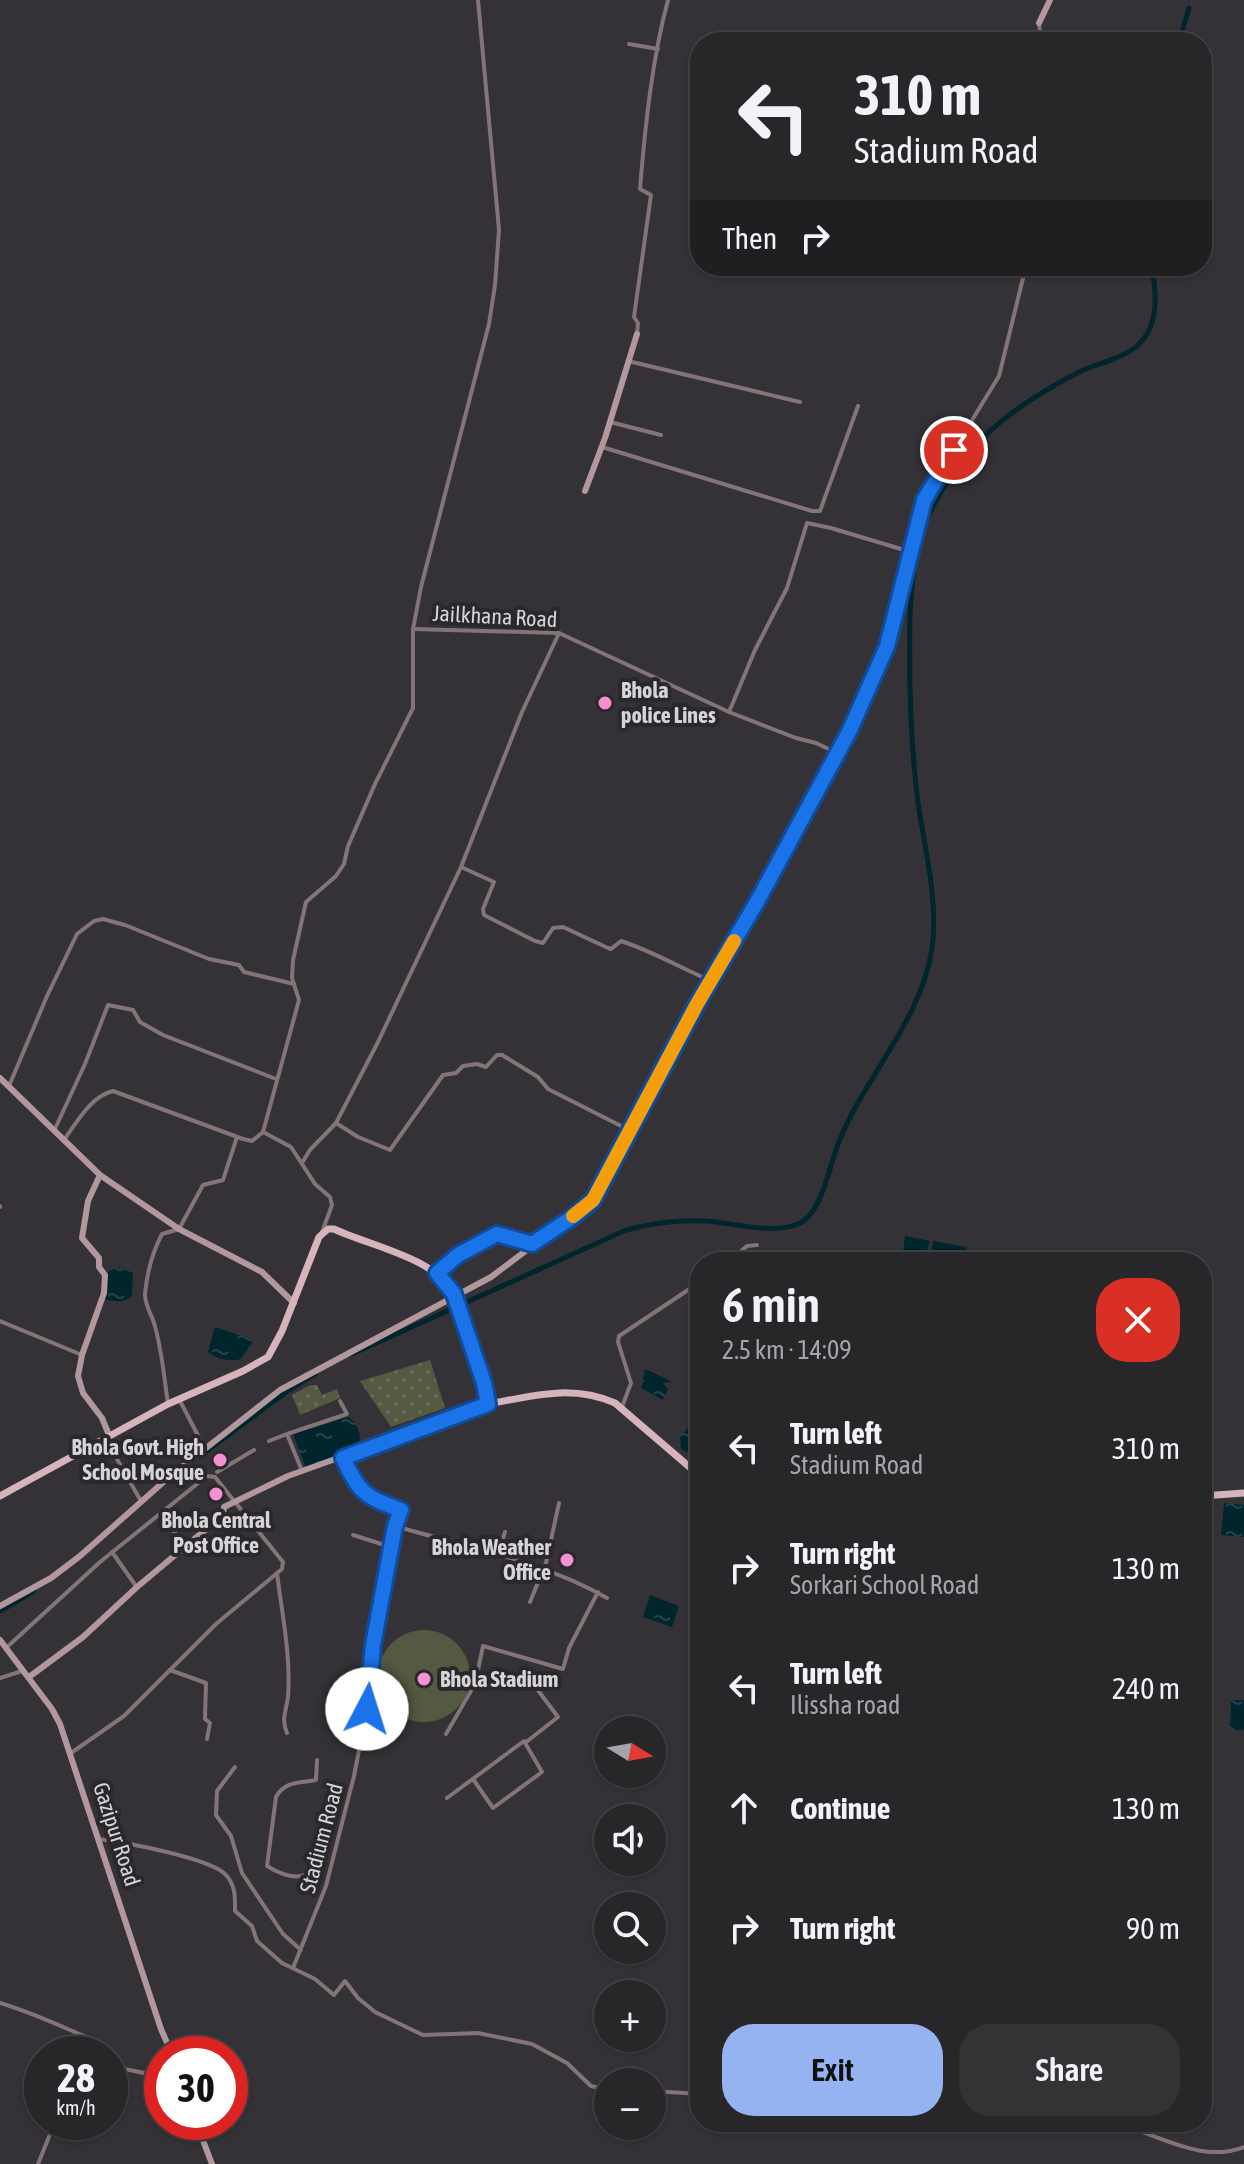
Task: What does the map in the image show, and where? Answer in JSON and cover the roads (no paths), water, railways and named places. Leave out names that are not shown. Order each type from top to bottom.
[{"type":"main road","points":[[0,1496],[168,1404],[268,1357],[294,1303],[319,1237],[328,1229],[422,1263],[437,1273],[454,1294],[488,1404],[528,1394],[566,1391],[603,1398],[621,1408],[690,1467]]},
{"type":"main road","points":[[1212,1495],[1244,1493]]},
{"type":"street","points":[[64,1140],[103,1092],[113,1091],[237,1137],[252,1141],[263,1132],[299,1000],[294,984],[293,960],[306,902],[336,876],[344,864],[348,846],[375,784],[410,717],[413,629],[421,587],[484,347],[497,270],[499,230],[478,0]]},
{"type":"street","points":[[585,491],[637,334],[638,323],[634,317],[651,195],[640,189],[641,174],[668,0]]},
{"type":"street","points":[[1040,32],[1039,23],[1050,0]]},
{"type":"street","points":[[629,44],[658,49]]},
{"type":"street","points":[[0,1606],[51,1578],[96,1543],[141,1501],[280,1390],[491,1277],[593,1200],[838,753],[887,646],[924,500],[999,376],[1024,276]]},
{"type":"street","points":[[628,361],[800,402]]},
{"type":"street","points":[[602,447],[820,511],[858,406]]},
{"type":"street","points":[[849,407],[854,417]]},
{"type":"street","points":[[610,422],[661,435]]},
{"type":"street","points":[[729,712],[755,650],[787,588],[807,523],[911,552]]},
{"type":"street","name":"Jailkhana Road","points":[[413,629],[559,633],[729,712],[838,753]]},
{"type":"street","points":[[302,1163],[336,1123],[378,1042],[461,867],[527,698],[559,633]]},
{"type":"street","points":[[461,867],[494,882],[483,909],[484,915],[535,941],[543,943],[553,928],[563,927],[611,949],[621,941],[652,951],[665,962],[711,981]]},
{"type":"street","points":[[9,1086],[77,934],[94,921],[103,919],[125,925],[209,959],[239,965],[244,972],[294,984]]},
{"type":"street","points":[[54,1131],[108,1005],[133,1010],[140,1022],[163,1035],[276,1079]]},
{"type":"street","points":[[336,1123],[358,1137],[390,1150],[443,1075],[456,1073],[463,1066],[477,1064],[486,1067],[497,1055],[502,1055],[538,1077],[548,1089],[631,1131]]},
{"type":"street","points":[[0,1078],[100,1175],[179,1229],[262,1272],[294,1303]]},
{"type":"street","points":[[263,1132],[291,1147],[315,1184],[332,1201],[319,1237]]},
{"type":"street","points":[[168,1404],[162,1358],[145,1294],[153,1251],[162,1234],[179,1229],[203,1185],[223,1180],[237,1137]]},
{"type":"street","points":[[100,1175],[88,1201],[82,1238],[99,1258],[99,1267],[105,1275],[104,1293],[78,1369],[80,1386],[102,1418],[107,1436],[141,1501]]},
{"type":"street","points":[[437,1273],[458,1255],[497,1234],[532,1244]]},
{"type":"street","points":[[740,1252],[747,1246],[757,1245]]},
{"type":"street","points":[[621,1408],[631,1383],[618,1342],[619,1336],[690,1289]]},
{"type":"street","points":[[0,1321],[82,1355]]},
{"type":"street","points":[[179,1399],[205,1449]]},
{"type":"street","points":[[269,1441],[347,1414],[340,1401]]},
{"type":"street","points":[[29,1677],[83,1637],[223,1515],[222,1508],[302,1472],[488,1404]]},
{"type":"street","points":[[287,1434],[302,1472]]},
{"type":"street","points":[[217,1472],[254,1450]]},
{"type":"street","points":[[343,1458],[364,1495],[401,1510],[395,1526],[458,1541],[607,1598]]},
{"type":"street","points":[[6,1648],[112,1552],[207,1476],[212,1475],[283,1562],[282,1569],[216,1624],[124,1716],[71,1753]]},
{"type":"street","points":[[530,1602],[543,1571],[559,1503]]},
{"type":"street","points":[[160,1513],[185,1547]]},
{"type":"street","name":"Stadium Road","points":[[293,1968],[326,1886],[354,1776],[367,1709],[373,1645],[395,1526]]},
{"type":"street","points":[[498,1555],[505,1532]]},
{"type":"street","points":[[353,1535],[391,1547]]},
{"type":"street","points":[[112,1552],[137,1587]]},
{"type":"street","points":[[277,1573],[288,1667],[287,1701],[282,1723],[287,1733]]},
{"type":"street","points":[[446,1734],[475,1684],[483,1646],[563,1669],[569,1648],[598,1592]]},
{"type":"street","name":"Gazipur Road","points":[[0,1640],[52,1709],[71,1753],[164,2036]]},
{"type":"street","points":[[170,1670],[206,1683],[205,1719],[210,1723],[207,1739]]},
{"type":"street","points":[[0,1678],[22,1671]]},
{"type":"street","points":[[447,1798],[558,1717],[534,1685]]},
{"type":"street","points":[[473,1779],[493,1808],[502,1803],[542,1772],[525,1743]]},
{"type":"street","points":[[309,1873],[292,1876],[267,1866],[270,1828],[279,1789],[287,1784],[316,1780],[317,1760]]},
{"type":"street","points":[[235,1767],[217,1791],[216,1815],[231,1836],[248,1883],[283,1934],[301,1950]]},
{"type":"street","points":[[98,1839],[199,1860],[225,1873],[235,1892],[235,1911],[252,1926],[257,1941],[282,1963],[315,1979],[334,1995],[345,1981],[358,1998],[375,2012],[423,2035],[478,2033],[532,2044],[567,2063],[594,2087]]},
{"type":"street","points":[[0,2003],[50,2020],[81,2036]]},
{"type":"street","points":[[666,2092],[690,2093]]},
{"type":"street","points":[[1141,2132],[1184,2150],[1208,2156],[1227,2155],[1244,2147]]},
{"type":"street","points":[[38,2164],[48,2140]]},
{"type":"street","points":[[203,2140],[212,2164]]},
{"type":"water","points":[[905,1236],[930,1241],[926,1252],[903,1252]]},
{"type":"water","points":[[933,1241],[967,1247],[966,1252],[931,1251]]},
{"type":"water","points":[[118,1267],[133,1273],[132,1296],[119,1301],[105,1299],[108,1272]]},
{"type":"water","points":[[215,1327],[251,1339],[252,1343],[241,1358],[228,1360],[208,1352]]},
{"type":"water","points":[[645,1369],[673,1382],[663,1383],[668,1389],[663,1400],[641,1388]]},
{"type":"water","points":[[348,1417],[359,1433],[356,1452],[308,1468],[305,1466],[293,1434]]},
{"type":"water","points":[[690,1428],[690,1453],[681,1449],[680,1437]]},
{"type":"water","points":[[1224,1503],[1244,1505],[1244,1537],[1221,1535]]},
{"type":"water","points":[[650,1595],[679,1606],[672,1627],[643,1617]]},
{"type":"water","points":[[1231,1700],[1244,1700],[1244,1730],[1230,1730]]},
{"type":"waterway","points":[[1182,32],[1189,8]]},
{"type":"waterway","points":[[352,1354],[626,1230],[664,1222],[693,1221],[763,1228],[787,1227],[798,1224],[814,1210],[851,1115],[917,1000],[932,949],[933,899],[916,783],[910,686],[911,600],[916,554],[923,527],[952,475],[986,434],[1006,417],[1052,386],[1125,354],[1138,345],[1153,318],[1154,276]]},
{"type":"waterway","points":[[200,1456],[315,1374]]},
{"type":"waterway","points":[[0,1611],[34,1591]]},
{"type":"place","name":"Bhola police Lines","points":[[605,703]]},
{"type":"place","name":"Bhola Govt. High School Mosque","points":[[220,1460]]},
{"type":"place","name":"Bhola Central Post Office","points":[[216,1494]]},
{"type":"place","name":"Bhola Weather Office","points":[[567,1560]]},
{"type":"place","name":"Bhola Stadium","points":[[424,1679]]}]
